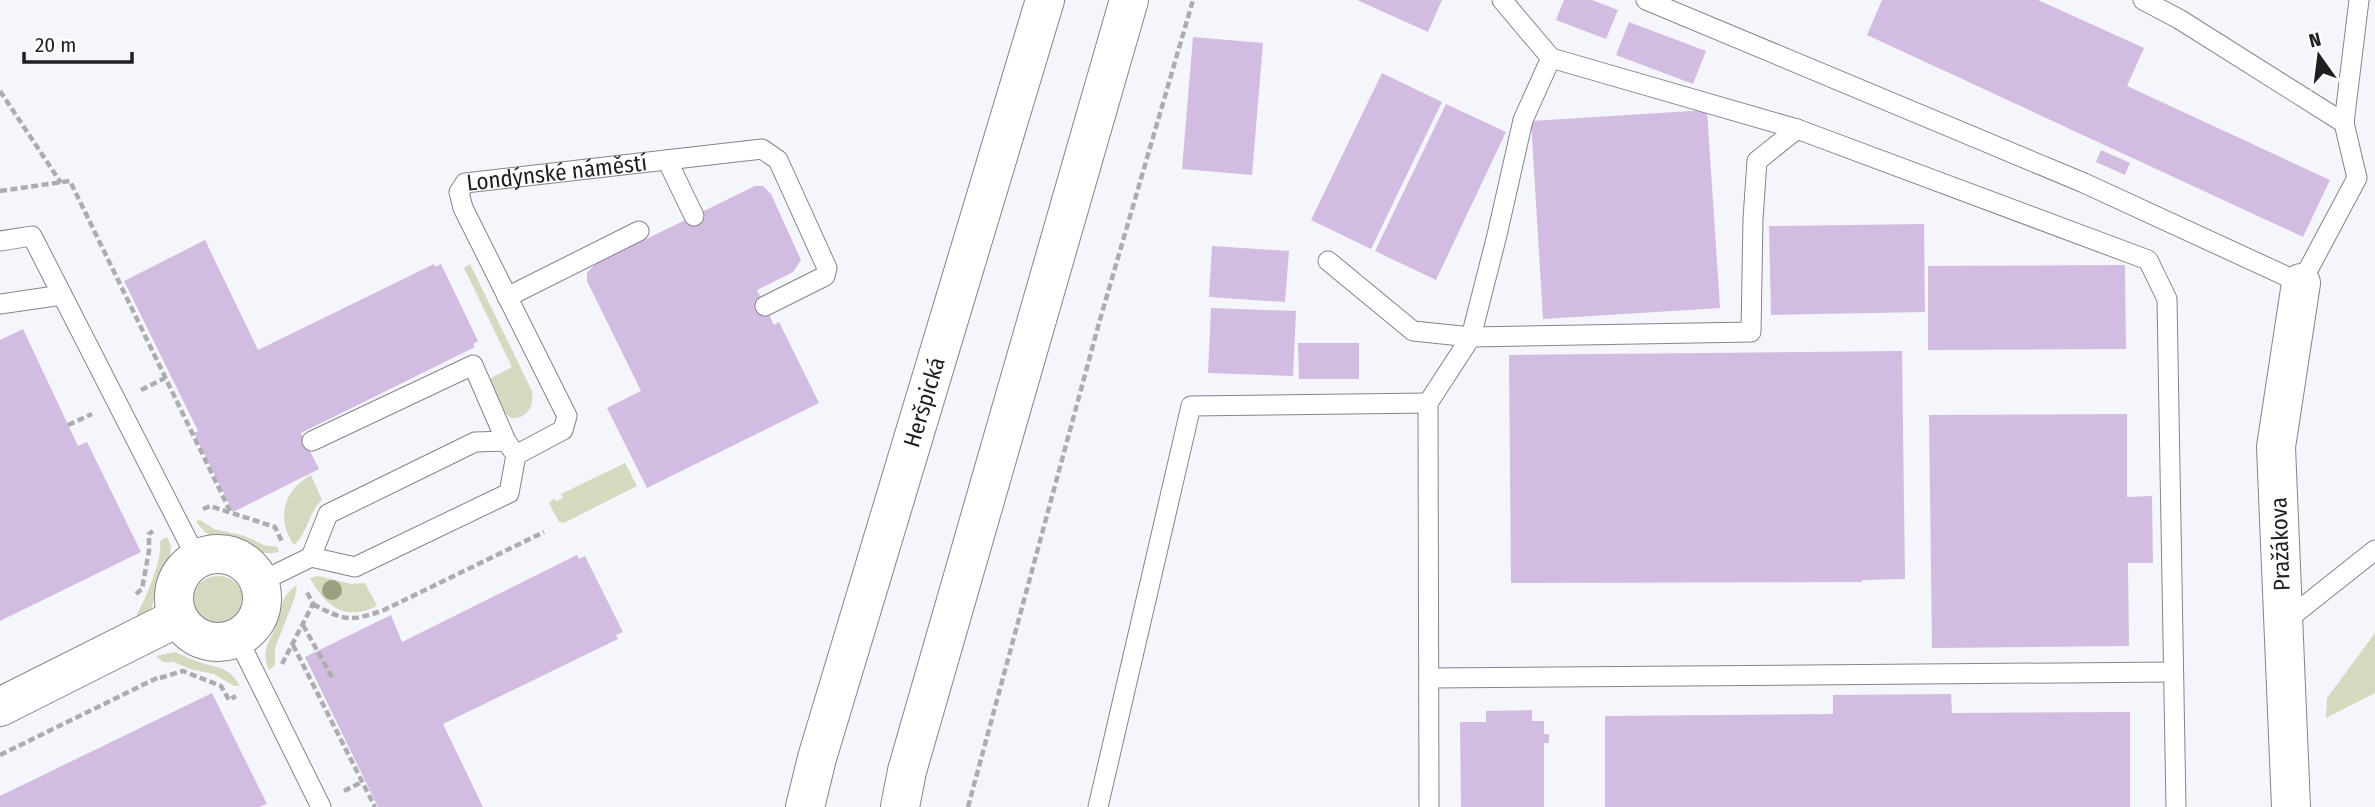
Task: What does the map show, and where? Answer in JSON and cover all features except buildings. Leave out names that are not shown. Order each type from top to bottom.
[{"type":"main road","name":"Heršpická","points":[[806,807],[817,758],[1045,0]]},
{"type":"main road","points":[[900,807],[907,771],[1129,0]]},
{"type":"main road","name":"Pražákova","points":[[2291,807],[2276,447],[2301,283]]},
{"type":"main road","points":[[211,554],[225,554],[239,559],[251,568],[260,582],[261,607],[257,620],[249,631],[237,639],[224,643],[197,638],[185,629],[177,618],[173,591],[186,567],[197,559],[211,554]]},
{"type":"main road","points":[[0,707],[177,618]]},
{"type":"lane","points":[[1502,0],[1551,58],[1797,129],[2148,260],[2167,299],[2176,807]]},
{"type":"lane","points":[[1646,0],[2084,183],[2301,283],[2357,178],[2344,123],[2359,0]]},
{"type":"lane","points":[[2143,0],[2179,19],[2344,123]]},
{"type":"lane","points":[[1429,807],[1428,403],[1471,337],[1523,120],[1551,58]]},
{"type":"lane","points":[[1328,261],[1413,331],[1471,337],[1751,332],[1757,161],[1797,129]]},
{"type":"lane","name":"Londýnské náměstí","points":[[311,557],[328,514],[475,442],[511,448],[563,430],[567,416],[463,208],[459,192],[465,183],[762,149],[778,160],[827,268],[825,276],[765,306]]},
{"type":"lane","points":[[667,160],[694,216]]},
{"type":"lane","points":[[507,297],[639,231]]},
{"type":"lane","points":[[0,241],[32,236],[197,559]]},
{"type":"lane","points":[[0,304],[62,295]]},
{"type":"lane","points":[[260,582],[311,557],[355,567],[509,493],[511,448],[472,365],[312,441]]},
{"type":"lane","points":[[1098,807],[1191,406],[1428,403]]},
{"type":"lane","points":[[2283,623],[2375,550]]},
{"type":"lane","points":[[237,639],[321,807]]},
{"type":"lane","points":[[1429,678],[2173,672]]},
{"type":"path","points":[[968,807],[1100,323],[1193,0]]},
{"type":"path","points":[[0,91],[61,183]]},
{"type":"path","points":[[0,191],[70,181],[232,514]]},
{"type":"path","points":[[313,604],[334,615],[357,619],[384,610],[544,533]]},
{"type":"path","points":[[303,624],[333,679]]},
{"type":"path","points":[[293,645],[374,807]]},
{"type":"path","points":[[155,668],[160,678]]},
{"type":"path","points":[[0,755],[160,678],[183,671],[221,686],[229,700],[261,684]]},
{"type":"green space","points":[[470,264],[532,391],[529,410],[517,418],[506,414],[490,382],[491,378],[512,367],[464,268]]},
{"type":"green space","points":[[625,463],[637,486],[564,523],[559,522],[549,503],[554,498],[556,501],[563,498],[561,494]]},
{"type":"green space","points":[[311,475],[322,500],[294,545],[285,525],[285,506],[294,489]]},
{"type":"green space","points":[[200,520],[214,529],[277,547],[279,552],[259,552],[210,535],[196,521]]},
{"type":"green space","points":[[167,537],[171,546],[170,555],[152,607],[139,619],[137,615],[156,568],[160,541]]},
{"type":"green space","points":[[218,576],[237,584],[245,603],[237,622],[218,630],[199,622],[191,603],[199,584]]},
{"type":"green space","points":[[318,576],[351,584],[365,583],[377,606],[355,612],[337,608],[323,596],[310,578]]},
{"type":"green space","points":[[297,585],[275,648],[275,665],[269,670],[266,659],[268,644],[284,599]]},
{"type":"green space","points":[[2375,633],[2375,693],[2326,718],[2327,698]]},
{"type":"green space","points":[[175,652],[224,670],[240,686],[234,686],[214,674],[190,669],[174,662],[163,662],[156,656]]}]
